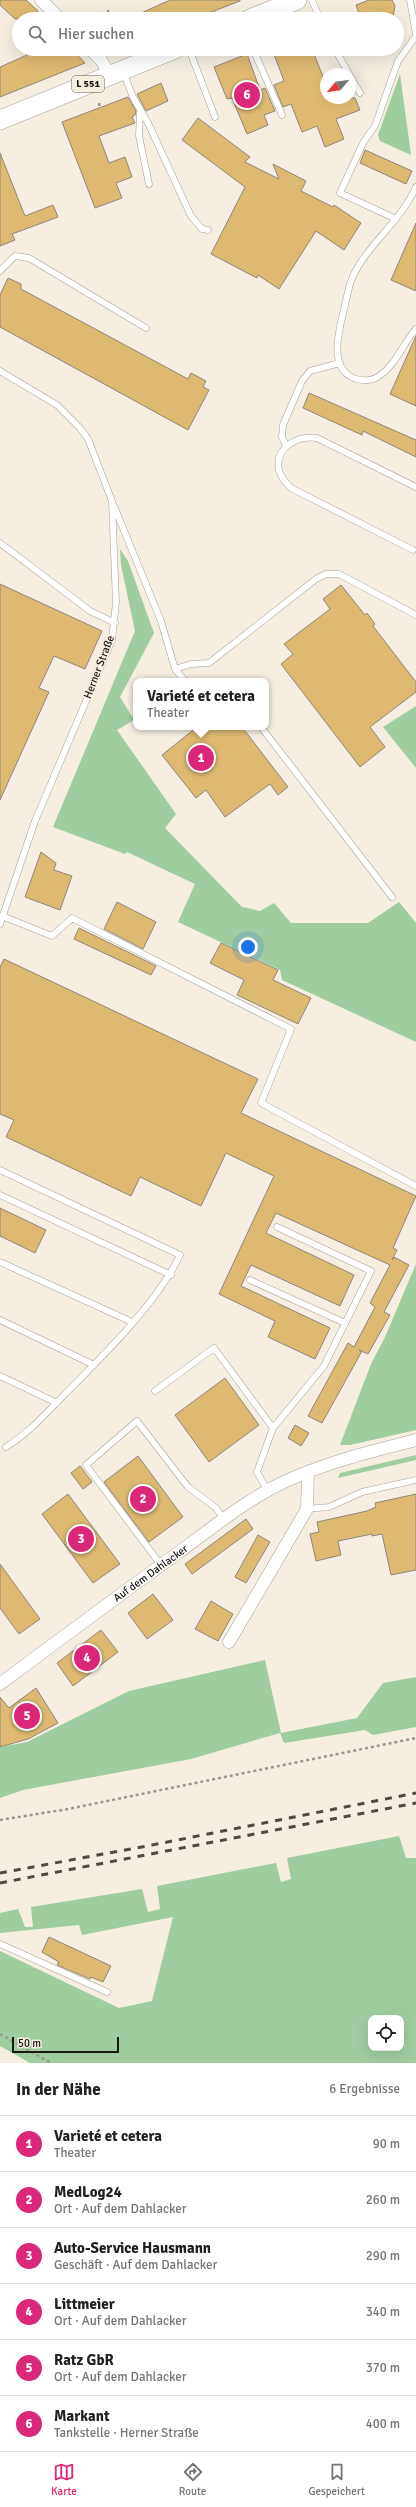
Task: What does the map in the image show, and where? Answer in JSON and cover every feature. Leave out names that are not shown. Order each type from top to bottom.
[{"type":"main road","points":[[269,12],[297,0]]},
{"type":"main road","name":"L 551","points":[[0,120],[158,56]]},
{"type":"street","points":[[42,0],[53,12]]},
{"type":"street","points":[[97,56],[116,73]]},
{"type":"street","name":"Auf dem Dahlacker","points":[[0,1684],[160,1565],[224,1519],[268,1491],[308,1473],[359,1454],[416,1440]]},
{"type":"street","points":[[229,1642],[307,1510],[308,1473]]},
{"type":"lane","points":[[312,0],[317,12]]},
{"type":"lane","points":[[404,52],[416,35],[410,0]]},
{"type":"lane","points":[[192,56],[215,117]]},
{"type":"lane","points":[[256,56],[282,115]]},
{"type":"lane","points":[[339,56],[346,68]]},
{"type":"lane","points":[[396,219],[340,193],[364,140],[375,126],[398,61],[401,56]]},
{"type":"lane","points":[[116,73],[140,113],[148,123],[191,216],[202,229],[208,230]]},
{"type":"lane","points":[[356,86],[360,93]]},
{"type":"lane","points":[[140,113],[139,136],[148,184]]},
{"type":"lane","points":[[416,188],[396,219],[352,277],[337,340],[340,363],[346,373],[355,379],[366,381],[379,377],[390,366],[407,338],[416,329]]},
{"type":"lane","points":[[0,271],[15,256],[29,258],[146,328]]},
{"type":"lane","points":[[286,446],[282,437],[283,425],[302,381],[310,371],[340,363]]},
{"type":"lane","name":"Herner Straße","points":[[0,371],[57,405],[80,428],[98,462],[112,501],[116,602],[115,623],[112,640],[35,822],[0,924]]},
{"type":"lane","points":[[413,550],[291,488],[283,479],[279,470],[281,454],[286,446],[299,438],[317,438],[416,487]]},
{"type":"lane","points":[[112,501],[161,621],[175,669],[183,678]]},
{"type":"lane","points":[[0,543],[90,611],[115,623]]},
{"type":"lane","points":[[175,669],[191,664],[209,663],[316,579],[326,574],[339,574],[416,615]]},
{"type":"lane","points":[[262,730],[392,897]]},
{"type":"lane","points":[[2,916],[52,936],[72,918],[291,1029],[261,1103],[416,1186]]},
{"type":"lane","points":[[0,1170],[180,1255],[170,1275],[132,1322],[94,1365],[24,1436],[6,1447]]},
{"type":"lane","points":[[0,1195],[170,1275]]},
{"type":"lane","points":[[268,1491],[257,1472],[273,1428],[324,1366],[371,1271],[277,1228]]},
{"type":"lane","points":[[0,1262],[132,1322]]},
{"type":"lane","points":[[250,1280],[345,1323]]},
{"type":"lane","points":[[0,1320],[94,1365]]},
{"type":"lane","points":[[155,1391],[214,1348],[273,1428]]},
{"type":"lane","points":[[0,1376],[57,1403]]},
{"type":"lane","points":[[160,1565],[86,1465],[137,1421],[188,1488],[215,1507],[224,1519]]},
{"type":"lane","points":[[307,1510],[329,1507],[362,1492],[416,1480]]},
{"type":"lane","points":[[0,1944],[107,1992]]},
{"type":"path","points":[[99,106],[100,101]]},
{"type":"path","points":[[0,1820],[91,1804],[416,1738]]},
{"type":"path","points":[[0,2034],[51,2063]]},
{"type":"green space","points":[[400,74],[411,155],[380,141],[378,135]]},
{"type":"green space","points":[[120,549],[128,561],[154,633],[120,697],[133,721],[117,730],[176,814],[165,828],[242,907],[260,911],[274,903],[291,923],[368,923],[399,902],[416,923],[416,1042],[282,980],[280,970],[178,922],[195,884],[127,852],[125,854],[53,827],[135,631],[121,565]]},
{"type":"green space","points":[[416,706],[416,768],[383,727]]},
{"type":"green space","points":[[416,1264],[416,1430],[350,1445],[340,1445],[371,1364],[385,1337]]},
{"type":"green space","points":[[416,1455],[416,1460],[338,1478],[340,1473]]},
{"type":"green space","points":[[265,1660],[281,1733],[357,1718],[383,1683],[416,1677],[416,1727],[373,1735],[365,1730],[284,1743],[280,1733],[191,1759],[23,1790],[0,1798],[0,1747],[27,1742],[129,1691]]},
{"type":"green space","points":[[399,1836],[406,1858],[416,1858],[416,2063],[30,2063],[0,2046],[0,1951],[119,2008],[152,2001],[173,1917],[82,1935],[79,1925],[0,1933],[0,1913],[18,1909],[25,1927],[33,1927],[31,1907],[142,1889],[148,1912],[160,1909],[157,1886],[276,1863],[281,1882],[291,1879],[287,1858]]},
{"type":"building","points":[[0,0],[26,0],[38,11],[12,12],[12,16],[0,5]]},
{"type":"building","points":[[170,0],[240,0],[211,12],[143,12]]},
{"type":"building","points":[[369,0],[392,0],[395,6],[394,12],[358,12],[356,5]]},
{"type":"building","points":[[25,56],[78,56],[85,63],[0,97],[0,67]]},
{"type":"building","points":[[242,56],[248,56],[260,90],[265,88],[275,111],[264,115],[268,125],[247,134],[232,98],[227,99],[214,67]]},
{"type":"building","points":[[275,56],[315,56],[320,69],[320,104],[356,104],[356,100],[360,110],[336,119],[344,139],[325,147],[317,126],[302,132],[291,104],[283,107],[274,85],[284,81]]},
{"type":"building","points":[[161,83],[168,101],[146,111],[137,94]]},
{"type":"building","points":[[128,97],[136,111],[135,115],[132,117],[135,123],[99,136],[109,163],[125,157],[132,177],[116,183],[122,198],[95,208],[62,122]]},
{"type":"building","points":[[198,118],[250,157],[245,162],[279,179],[273,164],[306,181],[301,191],[333,207],[334,205],[361,223],[344,250],[316,231],[279,289],[258,275],[257,278],[211,254],[245,187],[182,140]]},
{"type":"building","points":[[365,150],[412,171],[406,184],[360,163]]},
{"type":"building","points":[[0,153],[25,216],[53,205],[58,217],[12,234],[15,240],[0,246]]},
{"type":"building","points":[[416,223],[416,291],[391,280]]},
{"type":"building","points":[[8,278],[21,284],[21,289],[188,379],[191,373],[206,381],[203,387],[209,390],[188,430],[0,327],[0,295]]},
{"type":"building","points":[[416,336],[416,406],[390,394]]},
{"type":"building","points":[[309,393],[416,440],[416,457],[363,431],[362,435],[303,408]]},
{"type":"building","points":[[0,584],[102,631],[85,669],[54,656],[39,688],[49,692],[0,800]]},
{"type":"building","points":[[341,585],[365,615],[367,613],[375,624],[373,626],[416,682],[416,692],[370,727],[385,747],[360,767],[281,664],[293,654],[284,644],[330,609],[323,599]]},
{"type":"building","points":[[193,730],[244,730],[288,787],[278,795],[270,784],[225,817],[206,790],[196,798],[162,755]]},
{"type":"building","points":[[41,852],[56,863],[54,870],[72,876],[60,910],[25,897]]},
{"type":"building","points":[[117,902],[156,922],[143,949],[104,929]]},
{"type":"building","points":[[79,928],[156,966],[151,975],[74,939]]},
{"type":"building","points":[[221,943],[278,970],[273,980],[311,998],[298,1024],[237,995],[244,980],[210,963]]},
{"type":"building","points":[[4,959],[258,1079],[241,1113],[416,1196],[393,1248],[397,1250],[392,1260],[394,1257],[409,1265],[384,1312],[390,1315],[368,1354],[362,1351],[322,1423],[308,1416],[348,1343],[354,1347],[375,1307],[370,1303],[390,1265],[276,1213],[266,1233],[354,1275],[340,1306],[251,1265],[241,1286],[330,1328],[315,1359],[268,1337],[275,1321],[219,1294],[274,1176],[226,1153],[201,1206],[140,1177],[131,1196],[6,1137],[14,1120],[0,1114],[0,967]]},
{"type":"building","points":[[0,1208],[46,1230],[35,1253],[0,1236]]},
{"type":"building","points":[[225,1378],[259,1425],[209,1462],[175,1415]]},
{"type":"building","points":[[295,1425],[309,1433],[301,1446],[288,1438]]},
{"type":"building","points":[[138,1456],[183,1517],[149,1542],[104,1482]]},
{"type":"building","points":[[80,1466],[92,1482],[83,1489],[71,1473]]},
{"type":"building","points":[[68,1494],[120,1564],[93,1583],[42,1514]]},
{"type":"building","points":[[416,1494],[416,1570],[391,1575],[382,1534],[372,1536],[372,1534],[338,1541],[341,1555],[316,1561],[310,1534],[319,1532],[317,1522],[367,1511],[376,1507],[375,1503]]},
{"type":"building","points":[[246,1519],[253,1529],[192,1574],[185,1564]]},
{"type":"building","points":[[258,1535],[270,1542],[246,1583],[235,1577]]},
{"type":"building","points":[[0,1564],[40,1619],[19,1634],[0,1608]]},
{"type":"building","points":[[153,1594],[173,1620],[147,1639],[128,1613]]},
{"type":"building","points":[[211,1601],[233,1614],[218,1641],[195,1629]]},
{"type":"building","points":[[101,1630],[118,1652],[73,1686],[57,1663]]},
{"type":"building","points":[[36,1688],[58,1723],[28,1739],[0,1747],[0,1697],[9,1708]]},
{"type":"building","points":[[49,1937],[111,1966],[103,1982],[91,1977],[90,1979],[57,1965],[59,1962],[42,1952]]},
{"type":"railway","points":[[0,1873],[147,1846],[416,1793]]},
{"type":"railway","points":[[0,1883],[416,1803]]},
{"type":"place","name":"Markant","points":[[247,95]]},
{"type":"place","name":"Varieté et cetera","points":[[201,758]]},
{"type":"place","name":"MedLog24","points":[[143,1499]]},
{"type":"place","name":"Auto-Service Hausmann","points":[[81,1539]]},
{"type":"place","name":"Littmeier","points":[[87,1658]]},
{"type":"place","name":"Ratz GbR","points":[[27,1716]]}]
